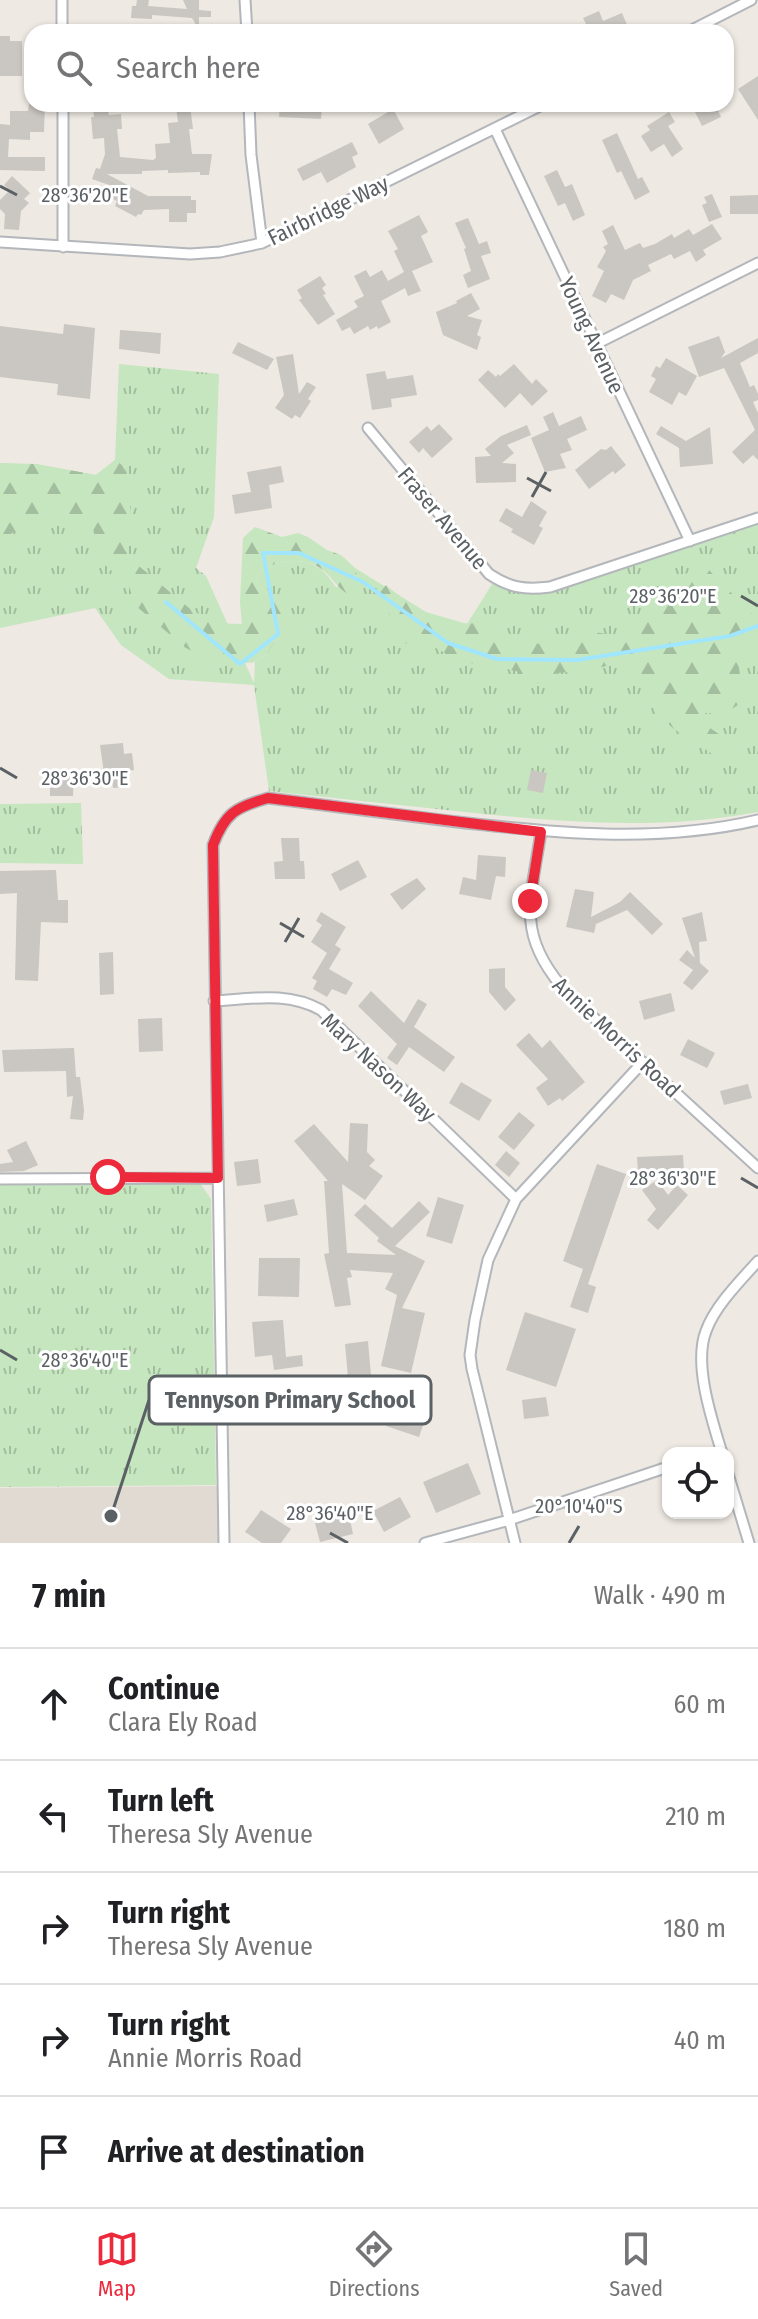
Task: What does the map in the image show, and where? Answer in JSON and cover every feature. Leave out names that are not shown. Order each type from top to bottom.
[{"type":"street","points":[[62,0],[62,24]]},
{"type":"street","points":[[245,0],[246,24]]},
{"type":"street","points":[[704,24],[751,0]]},
{"type":"street","points":[[63,112],[63,247]]},
{"type":"street","points":[[249,112],[251,155],[262,243]]},
{"type":"street","name":"Fairbridge Way","points":[[0,242],[190,254],[220,252],[262,243],[528,112]]},
{"type":"street","name":"Young Avenue","points":[[495,129],[690,541]]},
{"type":"street","points":[[596,344],[758,263]]},
{"type":"street","name":"Fraser Avenue","points":[[368,428],[489,574],[505,585],[525,590],[550,587],[758,518]]},
{"type":"street","points":[[224,1543],[214,1001],[213,845],[219,829],[236,809],[268,798],[541,832],[631,835],[715,830],[758,820]]},
{"type":"street","name":"Annie Morris Road","points":[[541,832],[530,901],[531,930],[535,948],[550,975],[758,1168]]},
{"type":"street","name":"Mary Nason Way","points":[[214,1001],[281,997],[308,1003],[321,1010],[516,1199]]},
{"type":"street","points":[[515,1543],[470,1355],[488,1260],[516,1199],[643,1062]]},
{"type":"street","points":[[0,1179],[218,1178]]},
{"type":"street","points":[[720,1447],[702,1372],[703,1343],[711,1321],[758,1261]]},
{"type":"street","points":[[425,1543],[509,1520],[662,1469]]},
{"type":"street","points":[[734,1494],[749,1543]]},
{"type":"shaded area","points":[[221,1486],[222,1543],[0,1543],[0,1488]]},
{"type":"green space","points":[[119,364],[219,374],[214,517],[196,568],[206,576],[254,683],[255,662],[267,654],[282,604],[257,586],[258,572],[273,565],[288,561],[312,564],[324,572],[336,587],[360,585],[355,568],[426,612],[467,624],[494,581],[520,591],[549,591],[758,522],[758,812],[682,821],[607,823],[494,815],[269,791],[254,685],[169,679],[121,645],[95,608],[0,628],[0,463],[38,465],[96,475],[115,460]]},
{"type":"green space","points":[[115,460],[125,467],[131,512],[125,560],[140,567],[189,608],[213,623],[242,624],[243,538],[255,527],[282,537],[298,533],[341,555],[355,568],[360,585],[349,595],[324,571],[305,562],[280,563],[258,572],[257,586],[282,604],[284,625],[267,654],[255,662],[221,666],[186,648],[136,606],[128,584],[107,567],[97,546],[91,520],[64,513],[23,527],[0,540],[0,463],[37,464],[96,475]]},
{"type":"green space","points":[[708,569],[758,620],[758,637],[737,655],[744,701],[724,714],[704,713],[706,725],[720,735],[730,757],[722,768],[711,753],[674,729],[655,712],[650,700],[650,679],[622,662],[586,671],[557,673],[522,691],[511,683],[519,672],[461,662],[416,637],[410,645],[400,641],[399,622],[374,600],[386,585],[417,607],[441,618],[478,623],[551,648],[579,645],[594,632],[638,639],[653,600],[684,574]]},
{"type":"green space","points":[[81,803],[83,864],[0,863],[0,804]]},
{"type":"green space","points":[[198,1180],[211,1199],[216,1485],[0,1487],[0,1181]]},
{"type":"building","points":[[137,0],[149,0],[148,6],[187,9],[183,0],[199,0],[199,10],[211,11],[211,17],[199,17],[199,24],[192,18],[152,15],[152,19],[131,18],[132,6],[136,6]]},
{"type":"building","points":[[599,11],[603,21],[622,13],[627,24],[586,24],[583,18]]},
{"type":"building","points":[[0,36],[10,36],[10,41],[22,41],[22,76],[0,76]]},
{"type":"building","points":[[758,76],[758,120],[738,89]]},
{"type":"building","points":[[10,111],[45,112],[44,132],[30,132],[30,140],[9,139],[8,157],[45,157],[45,171],[0,170],[0,124],[10,125]]},
{"type":"building","points":[[93,112],[121,114],[122,129],[117,129],[120,157],[153,160],[156,158],[155,144],[170,143],[168,123],[178,122],[177,112],[191,112],[192,154],[212,154],[209,175],[200,175],[200,172],[168,173],[168,170],[107,174],[148,196],[191,196],[191,200],[196,200],[196,213],[187,213],[187,222],[169,222],[169,209],[144,210],[136,217],[115,206],[117,201],[107,196],[112,186],[92,179],[96,168],[100,169],[105,154],[104,138],[93,139]]},
{"type":"building","points":[[279,112],[321,112],[321,119],[279,117]]},
{"type":"building","points":[[388,112],[395,112],[404,129],[379,144],[368,124]]},
{"type":"building","points":[[669,112],[675,122],[668,126],[683,149],[672,157],[664,144],[651,152],[641,136],[650,130],[647,126]]},
{"type":"building","points":[[695,112],[719,112],[721,117],[702,126]]},
{"type":"building","points":[[617,133],[638,179],[642,177],[650,192],[635,200],[621,171],[617,173],[602,140]]},
{"type":"building","points":[[352,142],[358,154],[352,157],[356,167],[327,183],[321,172],[303,181],[297,169]]},
{"type":"building","points":[[557,170],[565,187],[572,184],[585,215],[573,221],[565,203],[558,206],[544,176]]},
{"type":"building","points":[[12,176],[30,193],[24,199],[29,203],[21,211],[19,230],[4,229],[5,214],[0,209],[0,200],[10,190],[4,185]]},
{"type":"building","points":[[712,194],[722,217],[709,222],[702,205],[707,203],[704,197]]},
{"type":"building","points":[[758,195],[758,214],[730,214],[730,196]]},
{"type":"building","points":[[419,215],[428,232],[421,236],[433,262],[412,271],[421,291],[408,296],[405,288],[381,301],[391,322],[378,329],[377,326],[370,330],[368,326],[354,334],[350,327],[342,331],[336,320],[358,307],[354,301],[364,296],[354,276],[366,270],[370,277],[382,270],[388,281],[404,272],[394,251],[398,249],[388,231]]},
{"type":"building","points":[[468,218],[479,244],[487,241],[491,253],[481,256],[490,279],[468,288],[463,275],[471,271],[466,248],[455,223]]},
{"type":"building","points":[[712,224],[722,239],[703,250],[706,255],[696,262],[690,251],[674,259],[671,254],[648,265],[651,271],[633,280],[624,300],[611,294],[606,303],[592,296],[604,271],[597,267],[606,251],[603,247],[608,244],[602,231],[613,225],[625,250],[640,243],[643,248],[655,244],[672,234],[674,238],[689,229],[693,235]]},
{"type":"building","points":[[320,276],[326,285],[322,288],[326,294],[323,295],[335,314],[318,325],[299,300],[302,298],[297,290]]},
{"type":"building","points":[[471,293],[480,309],[467,316],[482,320],[477,335],[481,337],[477,350],[443,335],[436,312]]},
{"type":"building","points":[[64,324],[95,328],[90,399],[57,395],[58,384],[0,377],[0,326],[63,334]]},
{"type":"building","points":[[120,330],[161,333],[160,354],[119,349]]},
{"type":"building","points":[[719,336],[725,352],[721,358],[758,338],[758,353],[740,363],[750,387],[754,385],[758,394],[758,400],[753,402],[758,413],[758,460],[753,455],[743,464],[732,452],[755,430],[724,368],[699,377],[688,347]]},
{"type":"building","points":[[238,342],[274,359],[267,370],[232,353]]},
{"type":"building","points":[[293,354],[299,394],[307,382],[316,387],[300,418],[295,415],[292,419],[275,408],[284,395],[276,357]]},
{"type":"building","points":[[666,358],[697,376],[686,396],[679,392],[672,405],[649,392],[656,379],[651,376],[656,366],[660,368]]},
{"type":"building","points":[[514,364],[532,384],[536,379],[548,391],[532,406],[520,393],[505,408],[478,380],[488,370],[496,377],[498,374],[500,376]]},
{"type":"building","points":[[385,371],[387,379],[413,375],[417,395],[391,399],[392,407],[372,410],[366,374]]},
{"type":"building","points":[[553,412],[559,426],[581,416],[587,430],[567,439],[572,450],[560,454],[566,468],[545,472],[531,438],[549,430],[543,417]]},
{"type":"building","points":[[439,424],[453,439],[432,458],[423,448],[419,453],[409,442],[427,426],[431,431]]},
{"type":"building","points":[[527,425],[531,435],[507,445],[514,453],[502,463],[516,464],[516,482],[476,483],[475,457],[491,456],[485,449],[501,436]]},
{"type":"building","points":[[661,426],[686,441],[710,427],[713,464],[680,467],[679,448],[656,434]]},
{"type":"building","points":[[611,446],[626,465],[589,489],[575,470],[601,449]]},
{"type":"building","points":[[281,466],[284,482],[269,485],[272,508],[235,514],[232,495],[251,492],[247,472]]},
{"type":"building","points":[[531,501],[547,512],[534,545],[499,521],[506,508],[522,517]]},
{"type":"building","points":[[123,743],[124,754],[132,753],[134,770],[127,771],[129,787],[113,788],[111,772],[104,773],[100,745]]},
{"type":"building","points":[[531,770],[547,773],[543,793],[527,790]]},
{"type":"building","points":[[50,773],[74,774],[73,796],[50,796]]},
{"type":"building","points":[[281,838],[299,838],[305,879],[275,879],[274,862],[283,861]]},
{"type":"building","points":[[478,855],[506,857],[505,877],[496,876],[491,900],[459,894],[463,877],[476,880]]},
{"type":"building","points":[[358,860],[367,877],[340,891],[331,874]]},
{"type":"building","points":[[56,870],[58,900],[68,900],[68,923],[41,922],[38,981],[15,980],[17,893],[0,894],[0,871]]},
{"type":"building","points":[[417,878],[426,889],[402,910],[390,894]]},
{"type":"building","points":[[575,889],[594,892],[591,917],[620,902],[630,892],[663,924],[652,935],[627,910],[596,924],[594,933],[566,927]]},
{"type":"building","points":[[321,912],[346,927],[335,945],[341,949],[329,969],[353,983],[346,995],[332,989],[327,997],[313,989],[317,981],[312,978],[327,953],[311,942],[322,925],[316,921]]},
{"type":"building","points":[[702,912],[707,941],[699,942],[700,963],[709,971],[692,990],[683,983],[693,970],[679,960],[687,950],[695,958],[682,918]]},
{"type":"building","points":[[113,952],[114,994],[100,995],[99,953]]},
{"type":"building","points":[[505,968],[505,987],[516,1000],[505,1011],[489,992],[489,969]]},
{"type":"building","points":[[371,991],[404,1023],[418,999],[427,1004],[414,1027],[455,1057],[444,1072],[409,1047],[397,1065],[387,1058],[397,1044],[358,1006]]},
{"type":"building","points":[[671,993],[675,1011],[644,1020],[639,1001]]},
{"type":"building","points":[[162,1018],[163,1051],[139,1052],[138,1019]]},
{"type":"building","points":[[529,1033],[542,1048],[550,1040],[585,1082],[562,1101],[560,1098],[548,1106],[536,1088],[548,1079],[516,1045]]},
{"type":"building","points":[[688,1039],[715,1053],[707,1068],[680,1055]]},
{"type":"building","points":[[74,1048],[83,1120],[70,1119],[73,1096],[67,1097],[66,1071],[4,1072],[2,1050]]},
{"type":"building","points":[[461,1082],[492,1100],[479,1121],[449,1103]]},
{"type":"building","points":[[748,1084],[752,1098],[724,1105],[720,1091]]},
{"type":"building","points":[[519,1112],[535,1125],[514,1150],[498,1137]]},
{"type":"building","points":[[350,1123],[368,1124],[367,1152],[375,1160],[369,1166],[383,1176],[365,1200],[342,1184],[347,1253],[396,1255],[377,1241],[379,1238],[354,1215],[365,1204],[392,1228],[419,1201],[430,1212],[395,1246],[425,1261],[402,1308],[425,1313],[411,1373],[381,1366],[397,1295],[385,1289],[393,1273],[350,1270],[352,1277],[347,1278],[351,1305],[335,1307],[324,1254],[329,1253],[324,1181],[328,1181],[294,1141],[314,1124],[348,1162]]},
{"type":"building","points":[[26,1141],[38,1165],[24,1171],[0,1172],[0,1164],[13,1162],[7,1150]]},
{"type":"building","points":[[506,1151],[520,1163],[509,1177],[495,1165]]},
{"type":"building","points":[[683,1155],[684,1171],[638,1173],[637,1157]]},
{"type":"building","points":[[258,1159],[261,1183],[237,1186],[234,1162]]},
{"type":"building","points":[[597,1164],[626,1174],[588,1284],[596,1287],[588,1313],[570,1307],[583,1269],[563,1261]]},
{"type":"building","points":[[657,1180],[668,1195],[677,1185],[688,1195],[658,1230],[647,1220],[656,1209],[642,1190]]},
{"type":"building","points":[[438,1197],[464,1205],[452,1244],[426,1236]]},
{"type":"building","points":[[294,1199],[298,1215],[267,1222],[264,1205]]},
{"type":"building","points":[[259,1258],[300,1258],[299,1297],[258,1296]]},
{"type":"building","points":[[525,1312],[576,1329],[556,1387],[506,1370]]},
{"type":"building","points":[[283,1320],[286,1357],[302,1355],[303,1366],[274,1370],[272,1355],[255,1357],[252,1322]]},
{"type":"building","points":[[368,1341],[371,1376],[348,1378],[345,1344]]},
{"type":"building","points":[[275,1376],[294,1386],[281,1411],[262,1400]]},
{"type":"building","points":[[398,1391],[431,1402],[419,1437],[386,1426]]},
{"type":"building","points":[[546,1397],[549,1416],[524,1419],[522,1400]]},
{"type":"building","points":[[468,1463],[481,1494],[436,1513],[423,1482]]},
{"type":"building","points":[[400,1497],[411,1517],[384,1532],[373,1511]]},
{"type":"building","points":[[261,1510],[291,1529],[281,1543],[262,1543],[245,1532]]},
{"type":"building","points":[[349,1515],[353,1534],[320,1542],[315,1523]]},
{"type":"waterway","points":[[166,602],[240,664],[278,634],[263,553],[299,553],[363,582],[448,643],[497,659],[577,660],[730,636],[758,626]]},
{"type":"place","name":"Tennyson Primary School","points":[[111,1516]]},
{"type":"route","points":[[108,1177],[218,1178],[213,845],[219,829],[236,809],[268,798],[541,832],[530,901]]}]
